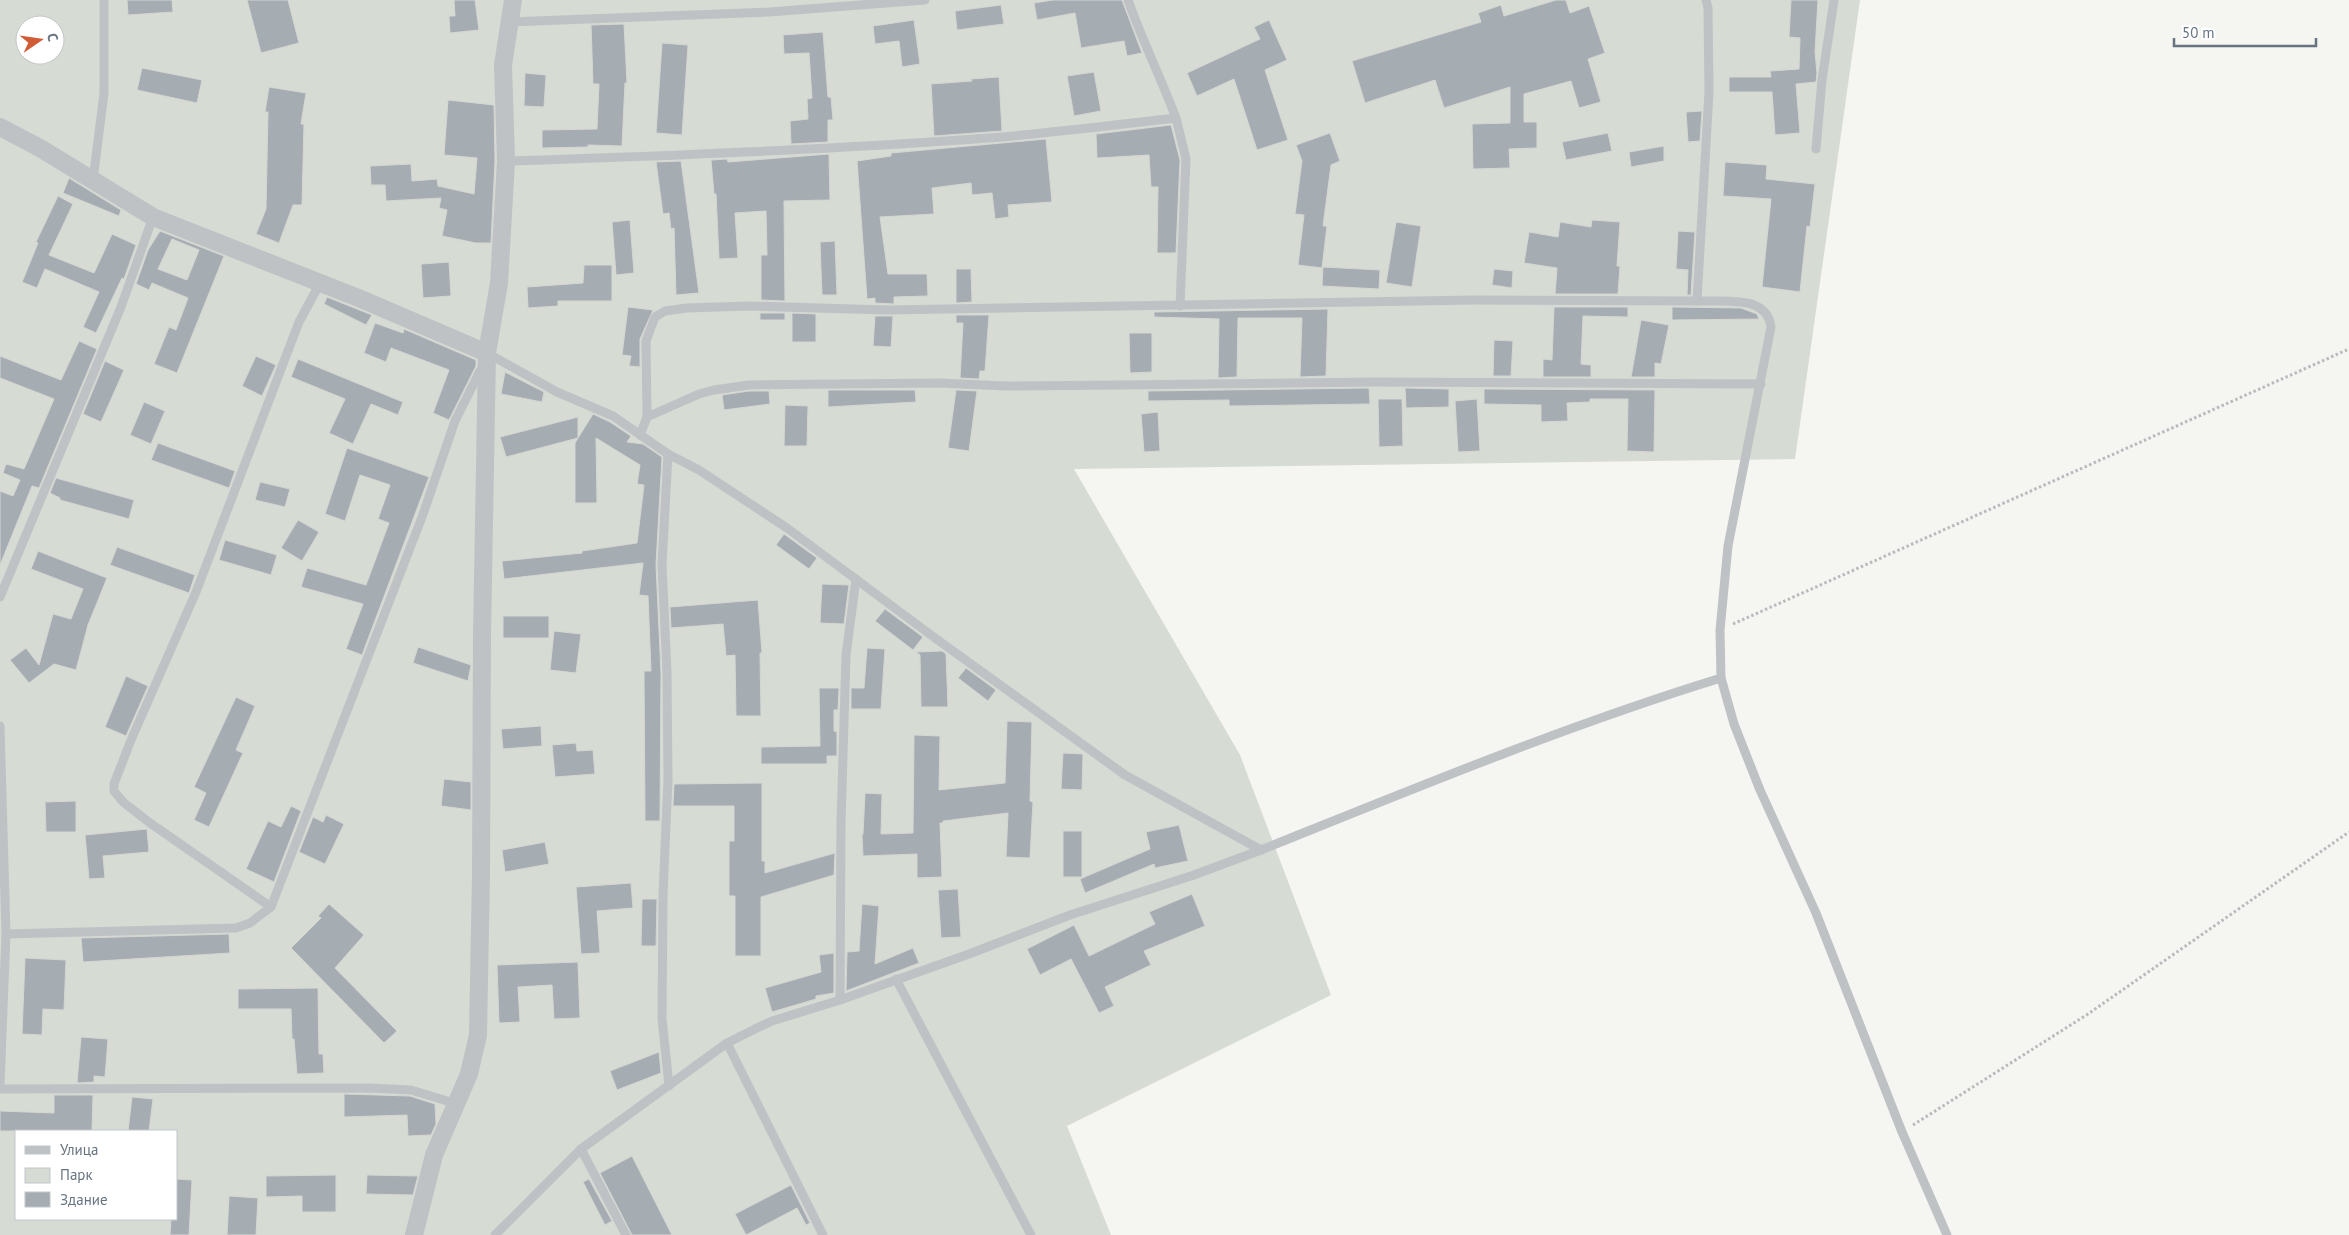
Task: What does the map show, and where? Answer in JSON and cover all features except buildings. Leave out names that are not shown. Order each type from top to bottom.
[{"type":"street","points":[[414,1235],[434,1155],[470,1074],[478,1035],[487,358],[499,283],[506,161],[504,65],[512,0]]},
{"type":"street","points":[[0,126],[153,217],[320,283],[487,358]]},
{"type":"lane","points":[[93,180],[104,93],[104,0]]},
{"type":"lane","points":[[509,22],[769,12],[925,0]]},
{"type":"lane","points":[[1128,0],[1142,40],[1161,77],[1176,118],[1186,159],[1180,306]]},
{"type":"lane","points":[[1697,301],[1709,92],[1708,8],[1706,0]]},
{"type":"lane","points":[[1816,149],[1822,80],[1834,0]]},
{"type":"lane","points":[[506,161],[826,148],[989,138],[1176,118]]},
{"type":"lane","points":[[0,597],[121,307],[153,217]]},
{"type":"lane","points":[[271,907],[143,818],[117,796],[114,784],[130,740],[196,592],[299,322],[320,283]]},
{"type":"lane","points":[[640,435],[647,417],[646,341],[655,317],[665,311],[687,308],[749,306],[888,310],[1058,305],[1180,306],[1474,300],[1754,303],[1766,312],[1772,327],[1728,546],[1720,630],[1721,678],[1734,724],[1760,790],[1816,913],[1902,1132],[1947,1235]]},
{"type":"lane","points":[[6,934],[236,928],[250,923],[271,907],[422,517],[455,421],[487,358],[557,392],[613,416],[668,454],[699,470],[753,505],[1125,775],[1261,850]]},
{"type":"lane","points":[[647,417],[699,394],[749,386],[940,383],[1102,386],[1377,382],[1761,384]]},
{"type":"lane","points":[[668,454],[662,565],[667,673],[668,780],[663,894],[662,1018],[669,1086]]},
{"type":"lane","points":[[840,1000],[841,822],[846,655],[856,579]]},
{"type":"lane","points":[[495,1235],[581,1149],[727,1043],[772,1021],[840,1000],[1052,922],[1194,875],[1434,780],[1650,700],[1721,678]]},
{"type":"lane","points":[[0,726],[6,934],[0,1084]]},
{"type":"lane","points":[[896,979],[1031,1235]]},
{"type":"lane","points":[[727,1043],[823,1235]]},
{"type":"lane","points":[[0,1089],[369,1088],[411,1090],[457,1104]]},
{"type":"lane","points":[[581,1149],[626,1235]]},
{"type":"path","points":[[1720,630],[2349,349]]},
{"type":"path","points":[[1902,1132],[2088,1014],[2349,832]]},
{"type":"green space","points":[[0,0],[1860,0],[1795,459],[1074,469],[1240,755],[1331,995],[1067,1126],[1111,1235],[0,1235]]}]
